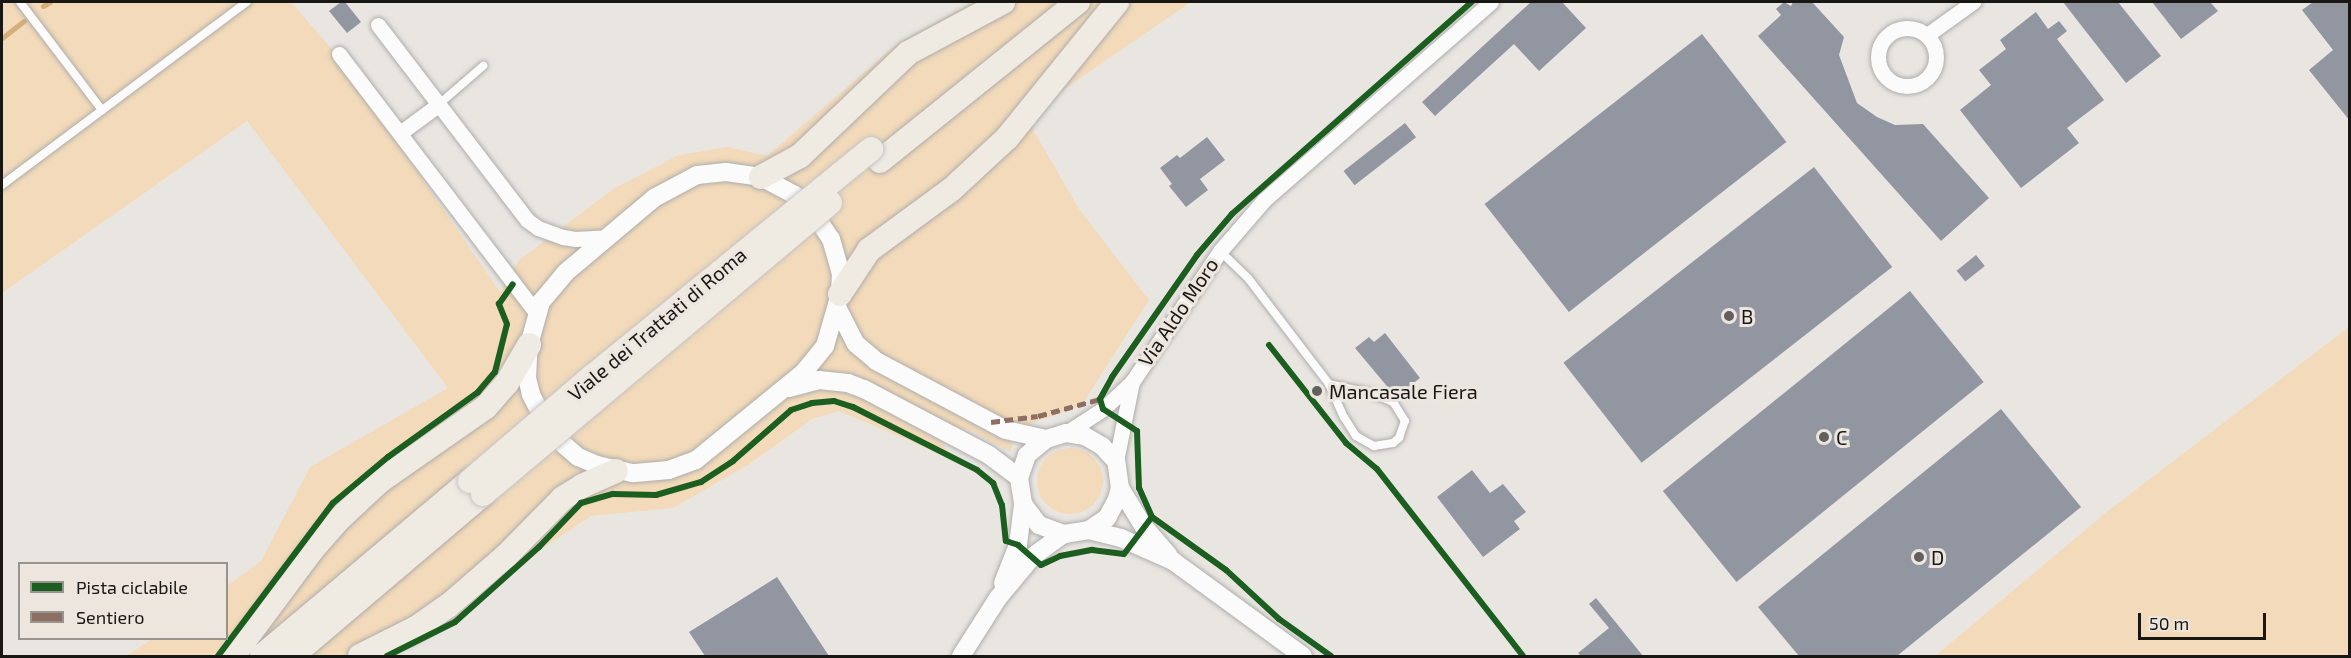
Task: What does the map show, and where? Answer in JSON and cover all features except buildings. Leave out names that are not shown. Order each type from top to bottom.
[{"type":"highway","points":[[761,177],[800,156],[908,53],[1003,2]]},
{"type":"highway","name":"Viale dei Trattati di Roma","points":[[262,657],[477,487],[1062,2]]},
{"type":"highway","name":"Viale dei Trattati di Roma","points":[[876,155],[1078,2]]},
{"type":"highway","points":[[839,302],[869,250],[952,189],[1007,138],[1117,2]]},
{"type":"highway","points":[[233,657],[312,550],[336,522],[380,482],[486,407],[507,383],[529,345]]},
{"type":"highway","points":[[360,657],[416,628],[448,606],[506,556],[563,498],[582,486],[616,471]]},
{"type":"highway","name":"Viale dei Trattati di Roma","points":[[292,657],[477,487]]},
{"type":"street","name":"Via Aldo Moro","points":[[1066,433],[1103,409],[1132,382],[1220,250],[1264,200],[1491,2]]},
{"type":"street","points":[[1927,35],[1973,2]]},
{"type":"street","points":[[378,26],[527,220],[538,228],[563,237],[575,239],[608,237]]},
{"type":"street","points":[[339,54],[536,313]]},
{"type":"street","points":[[400,133],[438,105]]},
{"type":"street","points":[[726,171],[761,177],[795,195],[810,208],[823,226],[836,254],[841,273],[839,302],[825,346],[817,358],[784,389],[696,460],[656,473],[616,471],[578,457],[562,444],[547,426],[529,386],[529,345],[536,313],[554,283],[654,198],[697,175],[726,171]]},
{"type":"street","points":[[839,302],[856,344],[876,361],[1006,430],[1046,439]]},
{"type":"street","points":[[784,389],[819,380],[848,383],[864,389],[989,455],[1019,478]]},
{"type":"street","name":"Via Aldo Moro","points":[[1116,461],[1132,382]]},
{"type":"street","points":[[998,598],[1018,545],[1023,504],[1019,478],[1027,455],[1046,439],[1066,433],[1085,436],[1102,446],[1116,461],[1120,488],[1144,527],[1173,561]]},
{"type":"street","points":[[1089,530],[1107,518],[1120,488]]},
{"type":"street","points":[[1023,504],[1039,525],[1064,534]]},
{"type":"street","points":[[961,657],[998,598],[1032,557],[1064,534],[1089,530],[1121,538],[1173,561],[1303,657]]},
{"type":"lane","points":[[20,2],[102,110]]},
{"type":"lane","points":[[2,185],[247,2]]},
{"type":"lane","points":[[438,105],[483,66]]},
{"type":"lane","points":[[1220,250],[1248,278],[1329,384],[1344,417],[1356,436],[1374,446],[1393,443],[1399,438],[1405,421],[1393,402],[1374,394],[1329,384]]},
{"type":"shaded area","points":[[2,2],[291,2],[336,54],[500,292],[518,261],[613,189],[679,155],[728,147],[767,156],[896,45],[973,2],[1191,2],[1025,116],[1079,209],[1149,300],[1081,406],[1029,424],[984,430],[1013,443],[1010,452],[972,431],[929,420],[951,458],[839,411],[812,419],[748,465],[673,508],[591,516],[382,656],[126,656],[150,640],[228,640],[228,585],[261,561],[310,467],[448,388],[247,121],[2,293]]},
{"type":"shaded area","points":[[2349,327],[2349,656],[1935,656],[2108,511]]},
{"type":"shaded area","points":[[1070,448],[1083,451],[1093,458],[1100,468],[1103,481],[1100,494],[1093,504],[1083,511],[1070,514],[1057,511],[1047,504],[1040,494],[1037,481],[1040,468],[1047,458],[1057,451]]},
{"type":"waterway","points":[[43,6],[50,2]]},
{"type":"waterway","points":[[2,38],[24,21]]},
{"type":"marked path","points":[[991,422],[1038,416],[1100,399]]},
{"type":"cycle path","points":[[1331,656],[1279,619],[1226,570],[1152,517],[1139,488],[1137,431],[1103,409],[1100,399],[1112,377],[1197,255],[1232,214],[1472,2]]},
{"type":"cycle path","points":[[218,656],[333,503],[388,457],[478,392],[495,372],[507,324],[499,304],[513,284]]},
{"type":"cycle path","points":[[1269,345],[1346,443],[1377,469],[1523,656]]},
{"type":"cycle path","points":[[387,656],[455,622],[539,547],[581,503],[613,494],[656,495],[701,482],[733,461],[791,410],[812,403],[834,401],[853,407],[977,470],[993,483],[1002,505],[1006,541],[1018,545],[1041,565],[1060,556],[1092,550],[1124,554],[1152,517]]},
{"type":"place","name":"B","points":[[1729,316]]},
{"type":"place","name":"Mancasale Fiera","points":[[1317,391]]},
{"type":"place","name":"C","points":[[1824,437]]},
{"type":"place","name":"D","points":[[1919,557]]}]
